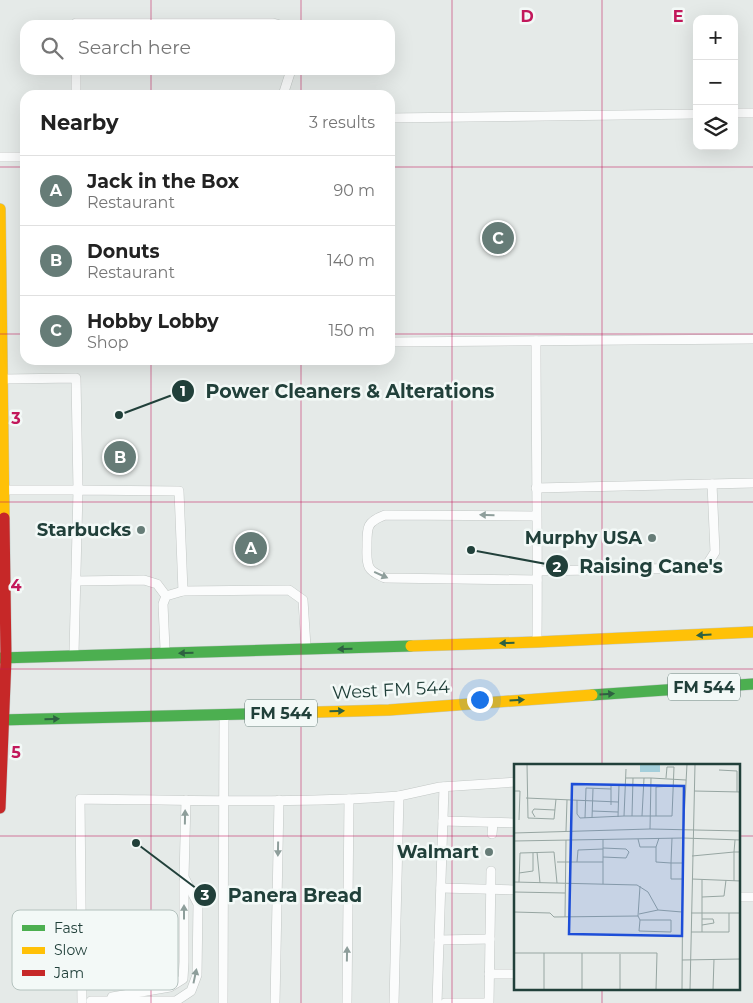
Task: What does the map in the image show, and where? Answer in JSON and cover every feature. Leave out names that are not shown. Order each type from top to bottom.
[{"type":"main road","points":[[0,209],[4,490],[0,808]]},
{"type":"main road","points":[[3,658],[537,642],[753,632]]},
{"type":"main road","name":"West FM 544","points":[[2,720],[389,710],[753,684]]},
{"type":"lane","points":[[76,75],[76,90]]},
{"type":"lane","points":[[285,90],[290,75]]},
{"type":"lane","points":[[738,113],[753,113]]},
{"type":"lane","points":[[395,118],[693,114]]},
{"type":"lane","points":[[0,157],[20,157]]},
{"type":"lane","points":[[395,342],[753,339]]},
{"type":"lane","points":[[536,340],[537,642]]},
{"type":"lane","points":[[1,379],[76,378],[78,490],[74,656]]},
{"type":"lane","points":[[536,488],[753,483]]},
{"type":"lane","points":[[536,516],[385,515],[374,519],[367,530],[366,558],[369,568],[385,578],[538,575],[694,568],[708,563],[715,552],[712,484]]},
{"type":"lane","points":[[4,490],[179,490],[183,591]]},
{"type":"lane","points":[[76,581],[144,580],[157,584],[166,596]]},
{"type":"lane","points":[[166,596],[183,591],[289,590],[303,600],[306,650]]},
{"type":"lane","points":[[166,596],[163,604],[166,654]]},
{"type":"lane","points":[[223,1003],[224,714]]},
{"type":"lane","points":[[83,910],[80,799],[224,801],[349,799],[399,796],[444,787],[514,782]]},
{"type":"lane","points":[[437,1003],[444,787]]},
{"type":"lane","points":[[394,1003],[399,796]]},
{"type":"lane","points":[[347,1003],[349,799]]},
{"type":"lane","points":[[178,982],[183,979],[184,962],[186,800]]},
{"type":"lane","points":[[275,1003],[279,800]]},
{"type":"lane","points":[[443,821],[514,823]]},
{"type":"lane","points":[[492,823],[492,834]]},
{"type":"lane","points":[[446,1003],[489,1002],[491,871]]},
{"type":"lane","points":[[85,1002],[176,1001],[191,991],[197,975],[198,904],[184,878]]},
{"type":"lane","points":[[441,888],[514,890]]},
{"type":"lane","points":[[740,897],[753,897]]},
{"type":"lane","points":[[439,940],[490,939]]},
{"type":"lane","points":[[489,974],[514,974]]},
{"type":"lane","points":[[85,1002],[153,990]]},
{"type":"traffic: fast","points":[[0,658],[411,646]]},
{"type":"traffic: fast","points":[[592,695],[753,684]]},
{"type":"traffic: fast","points":[[0,720],[284,713]]},
{"type":"traffic: slow","points":[[0,209],[4,518]]},
{"type":"traffic: slow","points":[[411,646],[753,632]]},
{"type":"traffic: slow","points":[[284,713],[389,710],[592,695]]},
{"type":"traffic: jam","points":[[0,808],[6,658],[4,518]]},
{"type":"place","name":"Hobby Lobby","points":[[498,238]]},
{"type":"place","name":"Power Cleaners & Alterations","points":[[119,415]]},
{"type":"place","name":"Donuts","points":[[120,457]]},
{"type":"place","name":"Starbucks","points":[[141,530]]},
{"type":"place","name":"Murphy USA","points":[[652,538]]},
{"type":"place","name":"Jack in the Box","points":[[251,548]]},
{"type":"place","name":"Raising Cane's","points":[[471,550]]},
{"type":"place","name":"Panera Bread","points":[[136,843]]},
{"type":"place","name":"Walmart","points":[[489,852]]}]
